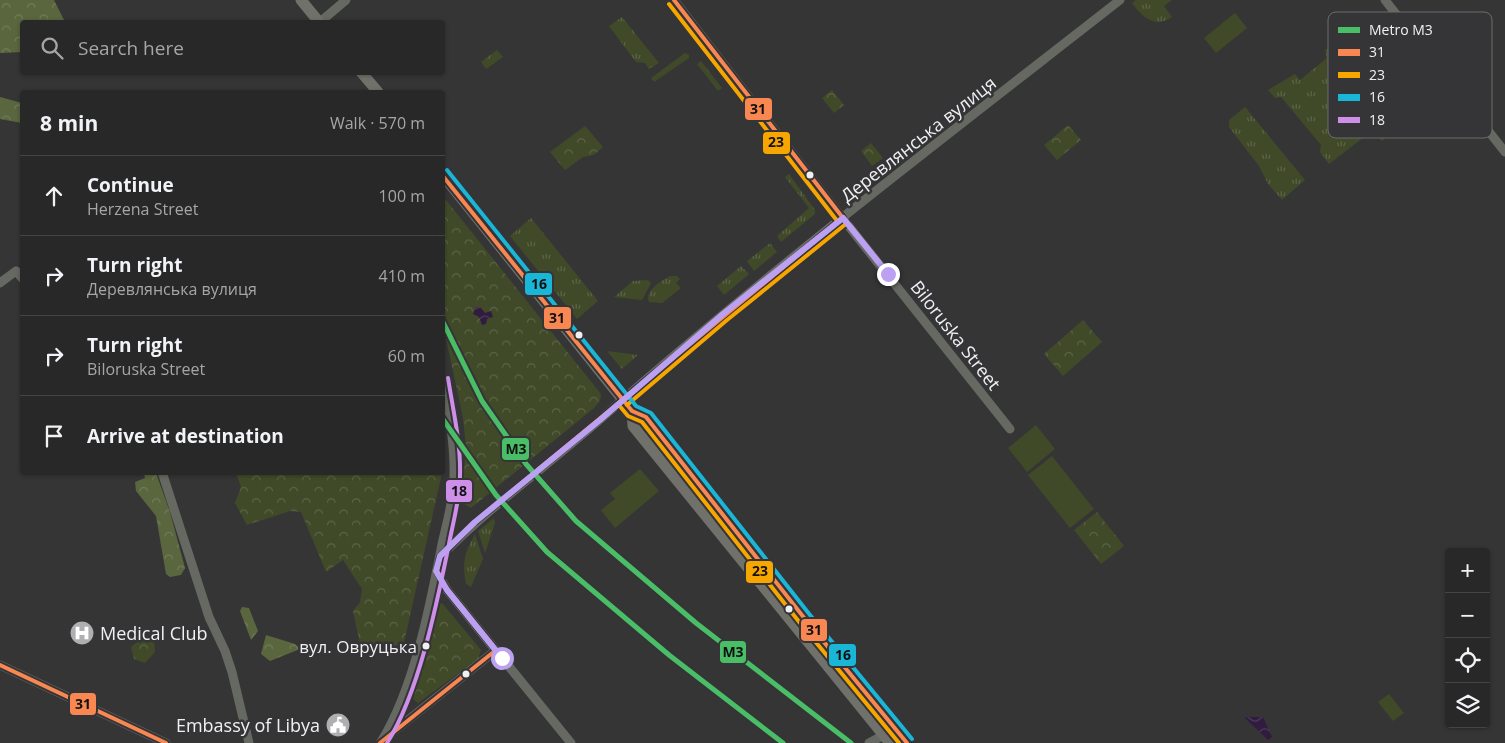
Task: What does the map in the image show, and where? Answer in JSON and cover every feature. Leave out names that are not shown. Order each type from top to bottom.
[{"type":"main road","points":[[301,0],[318,20]]},
{"type":"main road","points":[[364,75],[376,90]]},
{"type":"main road","points":[[445,178],[622,400],[632,410],[646,417],[907,743]]},
{"type":"main road","points":[[632,410],[633,426],[887,739]]},
{"type":"street","points":[[322,20],[346,0]]},
{"type":"street","name":"Biloruska Street","points":[[674,0],[1010,429]]},
{"type":"street","name":"Деревлянська вулиця","points":[[440,556],[475,522],[723,314],[1120,0]]},
{"type":"street","points":[[1385,0],[1394,12]]},
{"type":"street","points":[[1492,136],[1505,152]]},
{"type":"street","points":[[0,283],[16,271],[20,276]]},
{"type":"street","points":[[381,743],[402,704],[440,556],[454,478],[453,447],[445,398]]},
{"type":"street","points":[[163,475],[209,617],[225,650],[249,743]]},
{"type":"street","points":[[436,571],[447,590],[572,743]]},
{"type":"street","points":[[381,743],[411,716],[496,650]]},
{"type":"street","points":[[0,665],[166,743]]},
{"type":"street","points":[[869,743],[887,739],[895,728]]},
{"type":"green space","points":[[0,0],[54,0],[64,20],[20,20],[20,52],[0,53]]},
{"type":"green space","points":[[1136,0],[1172,0],[1164,6],[1172,17],[1160,22],[1149,20],[1132,3]]},
{"type":"green space","points":[[1235,13],[1247,28],[1216,53],[1204,38]]},
{"type":"green space","points":[[622,17],[659,63],[649,69],[645,63],[636,62],[609,26]]},
{"type":"green space","points":[[1328,48],[1328,138],[1363,138],[1329,164],[1320,152],[1321,145],[1281,97],[1275,98],[1268,90],[1295,74],[1300,80],[1327,58],[1325,50]]},
{"type":"green space","points":[[497,50],[503,57],[486,69],[481,62]]},
{"type":"green space","points":[[685,53],[689,55],[689,58],[654,82],[651,78]]},
{"type":"green space","points":[[701,61],[722,88],[718,91],[697,64]]},
{"type":"green space","points":[[832,90],[844,105],[834,113],[822,98]]},
{"type":"green space","points":[[0,97],[20,102],[20,123],[0,119]]},
{"type":"green space","points":[[1245,107],[1305,180],[1282,200],[1268,184],[1259,166],[1229,127],[1229,120]]},
{"type":"green space","points":[[1068,125],[1081,140],[1057,160],[1044,145]]},
{"type":"green space","points":[[585,126],[603,147],[594,155],[583,157],[565,170],[550,152]]},
{"type":"green space","points":[[871,143],[883,158],[872,166],[861,151]]},
{"type":"green space","points":[[789,174],[815,210],[815,214],[781,242],[777,236],[809,208],[785,177]]},
{"type":"green space","points":[[445,199],[601,394],[600,401],[594,408],[471,508],[461,502],[466,447],[463,418],[445,333]]},
{"type":"green space","points":[[531,218],[598,301],[577,319],[510,236]]},
{"type":"green space","points":[[770,243],[777,252],[754,271],[747,261]]},
{"type":"green space","points":[[741,266],[749,274],[724,295],[717,286]]},
{"type":"green space","points":[[671,276],[677,276],[680,279],[676,283],[681,288],[662,303],[649,302],[649,293],[659,283]]},
{"type":"green space","points":[[648,280],[651,283],[642,300],[614,297],[633,281]]},
{"type":"green space","points":[[1083,320],[1102,342],[1063,376],[1044,354]]},
{"type":"green space","points":[[607,351],[638,355],[622,369]]},
{"type":"green space","points":[[1036,425],[1055,449],[1027,472],[1008,448]]},
{"type":"green space","points":[[1052,456],[1094,509],[1070,528],[1028,475]]},
{"type":"green space","points":[[640,469],[659,491],[615,528],[601,510],[615,499],[610,493]]},
{"type":"green space","points":[[144,475],[157,475],[170,512],[185,568],[181,575],[170,577],[166,574],[156,516],[136,491],[135,482],[145,478]]},
{"type":"green space","points":[[237,475],[442,475],[404,643],[362,654],[353,611],[360,602],[362,589],[343,560],[326,572],[301,512],[290,511],[247,525],[235,503],[241,487]]},
{"type":"green space","points":[[1097,512],[1124,546],[1101,564],[1074,530]]},
{"type":"green space","points":[[494,518],[495,523],[485,553],[478,531]]},
{"type":"green space","points":[[475,534],[483,559],[471,587],[466,584],[464,564],[468,547]]},
{"type":"green space","points":[[442,603],[481,650],[478,659],[418,703],[413,699],[437,605]]},
{"type":"green space","points":[[242,607],[249,608],[258,631],[251,640],[240,611]]},
{"type":"green space","points":[[266,635],[295,644],[300,649],[270,661],[261,654]]},
{"type":"green space","points":[[141,639],[154,640],[155,652],[145,663],[134,659],[131,647]]},
{"type":"green space","points":[[1389,694],[1404,713],[1393,721],[1378,702]]},
{"type":"water","points":[[476,307],[481,308],[485,313],[491,311],[493,317],[487,319],[486,324],[482,325],[479,317],[473,314]]},
{"type":"water","points":[[1244,717],[1263,717],[1272,737],[1268,740]]},
{"type":"metro line","name":"M3","points":[[445,326],[482,401],[526,464],[576,521],[696,623],[851,743]]},
{"type":"metro line","name":"M3","points":[[445,422],[496,495],[547,552],[669,655],[783,743]]},
{"type":"transit line","name":"31","points":[[674,0],[843,218]]},
{"type":"transit line","name":"23","points":[[669,4],[838,222]]},
{"type":"transit line","name":"16","points":[[447,170],[636,406],[651,413],[810,615],[912,739]]},
{"type":"transit line","name":"31","points":[[445,179],[632,411],[646,417],[805,619],[907,743]]},
{"type":"transit line","name":"31","points":[[380,743],[496,650],[447,590],[437,571],[440,557],[471,525],[843,218]]},
{"type":"transit line","name":"23","points":[[627,405],[727,320],[847,223]]},
{"type":"transit line","name":"18","points":[[387,743],[408,699],[426,647],[458,502],[460,485],[459,451],[448,378]]},
{"type":"transit line","name":"23","points":[[618,404],[628,416],[642,422],[800,623],[899,743]]},
{"type":"transit line","name":"31","points":[[0,665],[166,743]]},
{"type":"place","name":"Medical Club","points":[[82,633]]},
{"type":"place","name":"вул. Овруцька","points":[[426,646]]},
{"type":"place","name":"Embassy of Libya","points":[[338,725]]},
{"type":"route","points":[[502,658],[447,590],[436,571],[440,556],[475,522],[600,420],[723,314],[843,218],[888,274]]}]
